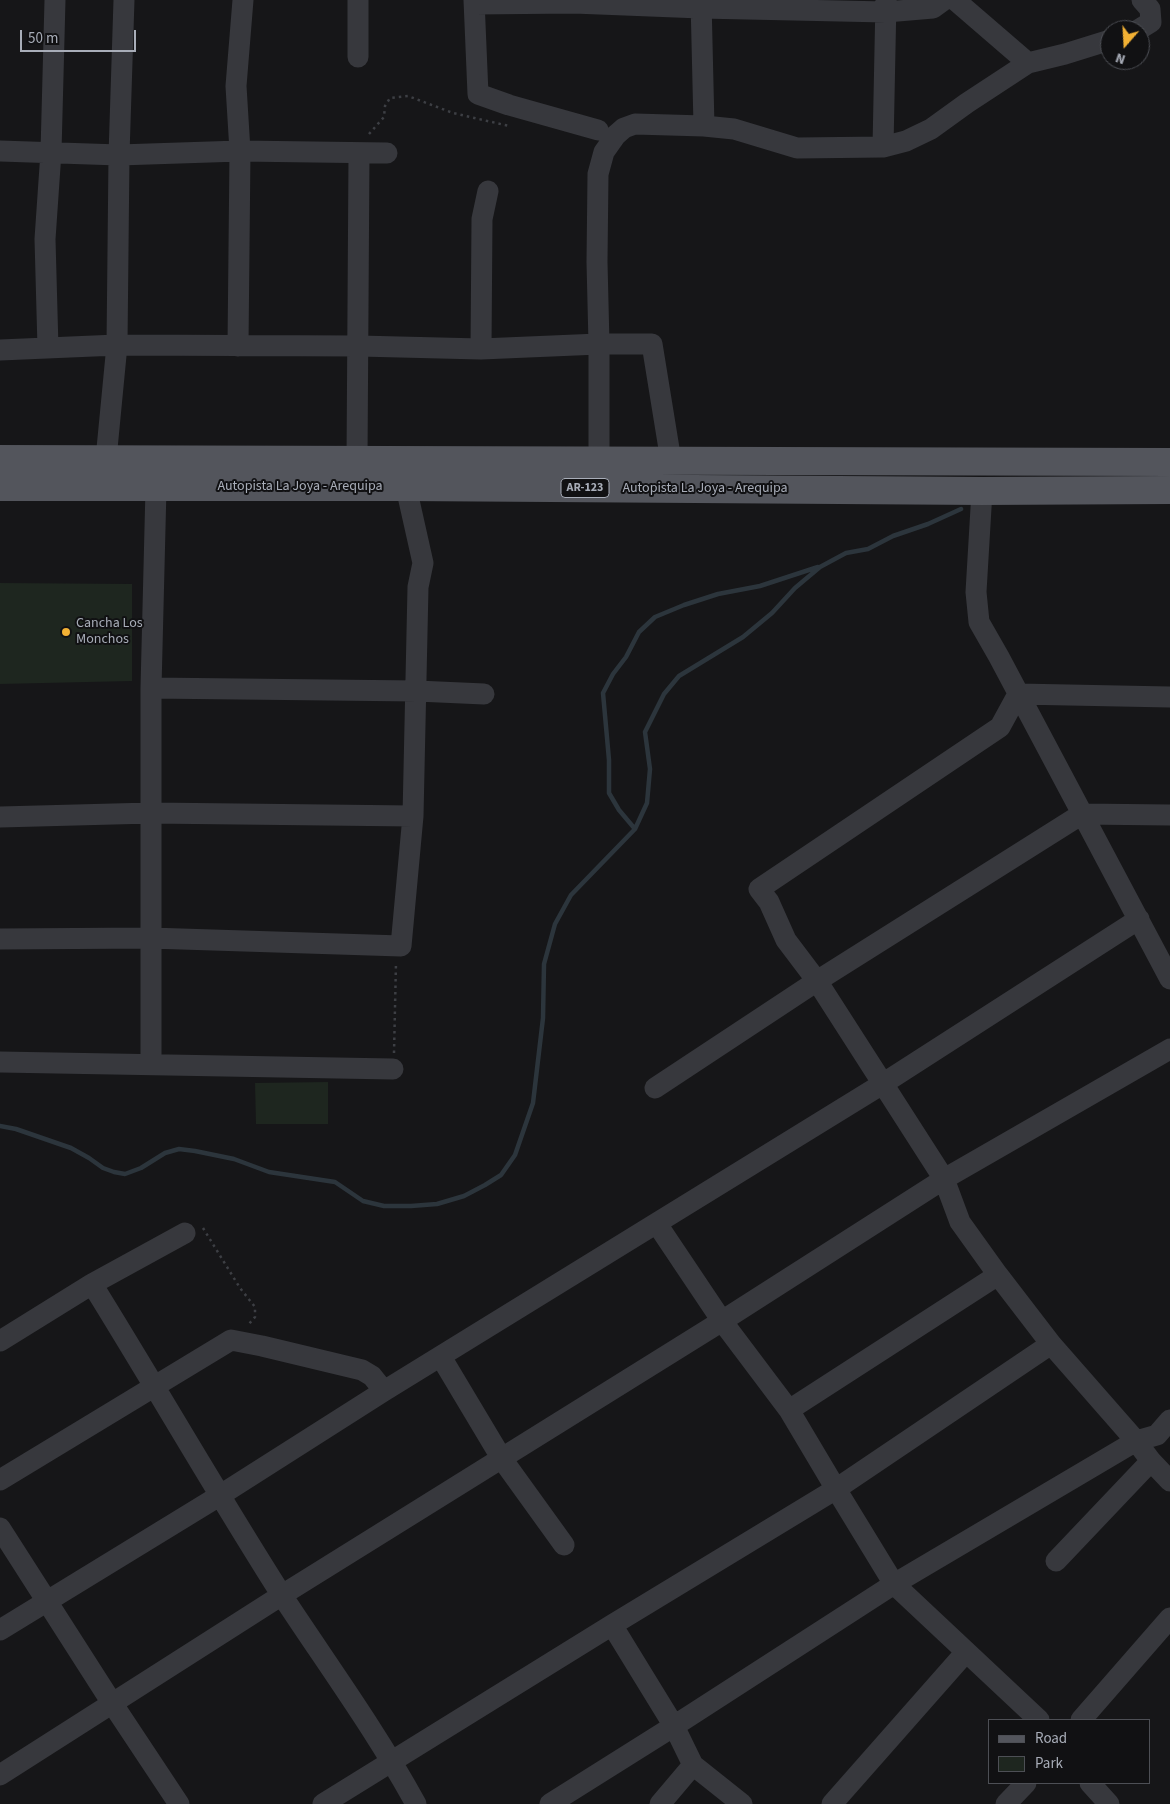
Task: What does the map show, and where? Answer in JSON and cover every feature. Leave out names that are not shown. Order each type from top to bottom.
[{"type":"main road","name":"Autopista La Joya - Arequipa","points":[[0,459],[1170,462]]},
{"type":"main road","name":"Autopista La Joya - Arequipa","points":[[0,487],[1170,490]]},
{"type":"street","points":[[48,348],[45,239],[51,152],[55,0]]},
{"type":"street","points":[[106,459],[117,345],[119,155],[124,0]]},
{"type":"street","points":[[238,346],[240,151],[236,86],[243,0]]},
{"type":"street","points":[[358,0],[358,57]]},
{"type":"street","points":[[598,130],[509,105],[478,94],[475,2],[933,8],[944,0]]},
{"type":"street","points":[[955,0],[1028,63]]},
{"type":"street","points":[[1142,0],[1150,9],[1150,23]]},
{"type":"street","points":[[701,4],[704,126]]},
{"type":"street","points":[[883,147],[886,6]]},
{"type":"street","points":[[599,462],[599,344],[596,262],[598,174],[604,152],[616,135],[624,128],[635,124],[704,126],[734,129],[797,148],[883,147],[906,141],[931,129],[1028,63],[1100,43]]},
{"type":"street","points":[[0,151],[119,155],[240,151],[387,152]]},
{"type":"street","points":[[358,461],[359,153]]},
{"type":"street","points":[[481,349],[482,219],[488,191]]},
{"type":"street","points":[[0,350],[117,345],[359,346],[481,349],[599,344],[652,344],[671,461]]},
{"type":"street","points":[[0,939],[150,938],[401,946],[414,816],[418,587],[423,563],[406,487]]},
{"type":"street","points":[[151,1063],[151,688],[156,488]]},
{"type":"street","points":[[982,491],[976,592],[979,622],[1000,657],[1170,980]]},
{"type":"street","points":[[151,688],[417,691],[484,694]]},
{"type":"street","points":[[1018,694],[1170,697]]},
{"type":"street","points":[[1018,694],[1000,727],[759,888],[769,902],[786,940],[817,981],[944,1179],[960,1222],[998,1276],[1051,1344],[1170,1481]]},
{"type":"street","points":[[0,817],[151,813],[414,816]]},
{"type":"street","points":[[655,1088],[817,981],[1082,814],[1170,815]]},
{"type":"street","points":[[0,1630],[884,1083],[1139,919]]},
{"type":"street","points":[[0,1775],[282,1595],[722,1321],[944,1179],[1170,1049]]},
{"type":"street","points":[[0,1062],[151,1063],[393,1069]]},
{"type":"street","points":[[657,1224],[722,1321],[790,1410],[894,1584],[1037,1719]]},
{"type":"street","points":[[0,1341],[92,1284],[193,1228]]},
{"type":"street","points":[[790,1410],[998,1276]]},
{"type":"street","points":[[92,1284],[219,1496],[392,1761],[416,1804]]},
{"type":"street","points":[[0,1480],[231,1340],[362,1370],[372,1376],[384,1391]]},
{"type":"street","points":[[323,1804],[836,1489],[1051,1344]]},
{"type":"street","points":[[441,1357],[502,1458],[564,1545]]},
{"type":"street","points":[[550,1804],[894,1584],[1136,1442],[1157,1435],[1170,1420]]},
{"type":"street","points":[[1056,1561],[1151,1461]]},
{"type":"street","points":[[0,1528],[172,1802]]},
{"type":"street","points":[[1082,1719],[1170,1618]]},
{"type":"street","points":[[612,1625],[674,1726],[693,1765],[742,1804]]},
{"type":"street","points":[[832,1804],[966,1652]]},
{"type":"street","points":[[660,1804],[693,1765]]},
{"type":"street","points":[[1006,1804],[1025,1784]]},
{"type":"street","points":[[1091,1784],[1109,1804]]},
{"type":"path","points":[[359,153],[364,140],[384,117],[385,106],[390,98],[408,96],[453,113],[510,126]]},
{"type":"path","points":[[393,1069],[396,961],[401,946]]},
{"type":"path","points":[[193,1228],[255,1307],[255,1317],[231,1340]]},
{"type":"green space","name":"Cancha Los Monchos","points":[[0,583],[132,584],[132,681],[0,684]]},
{"type":"green space","points":[[328,1082],[328,1124],[256,1124],[255,1083]]},
{"type":"waterway","points":[[0,1126],[16,1129],[71,1148],[103,1168],[114,1172],[125,1174],[141,1168],[165,1153],[179,1149],[195,1151],[234,1159],[269,1172],[335,1182],[363,1201],[384,1206],[437,1204],[464,1196],[501,1175],[515,1155],[533,1103],[543,1018],[544,964],[555,924],[571,895],[635,829],[647,803],[650,769],[645,732],[664,694],[679,676],[743,637],[772,613],[795,588],[820,567],[846,553],[868,549],[893,536],[928,524],[961,509]]},
{"type":"waterway","points":[[635,829],[619,810],[609,793],[609,760],[603,693],[613,674],[626,657],[639,632],[655,617],[684,605],[718,594],[760,586],[818,567]]},
{"type":"place","name":"Cancha Los Monchos","points":[[66,632]]}]
